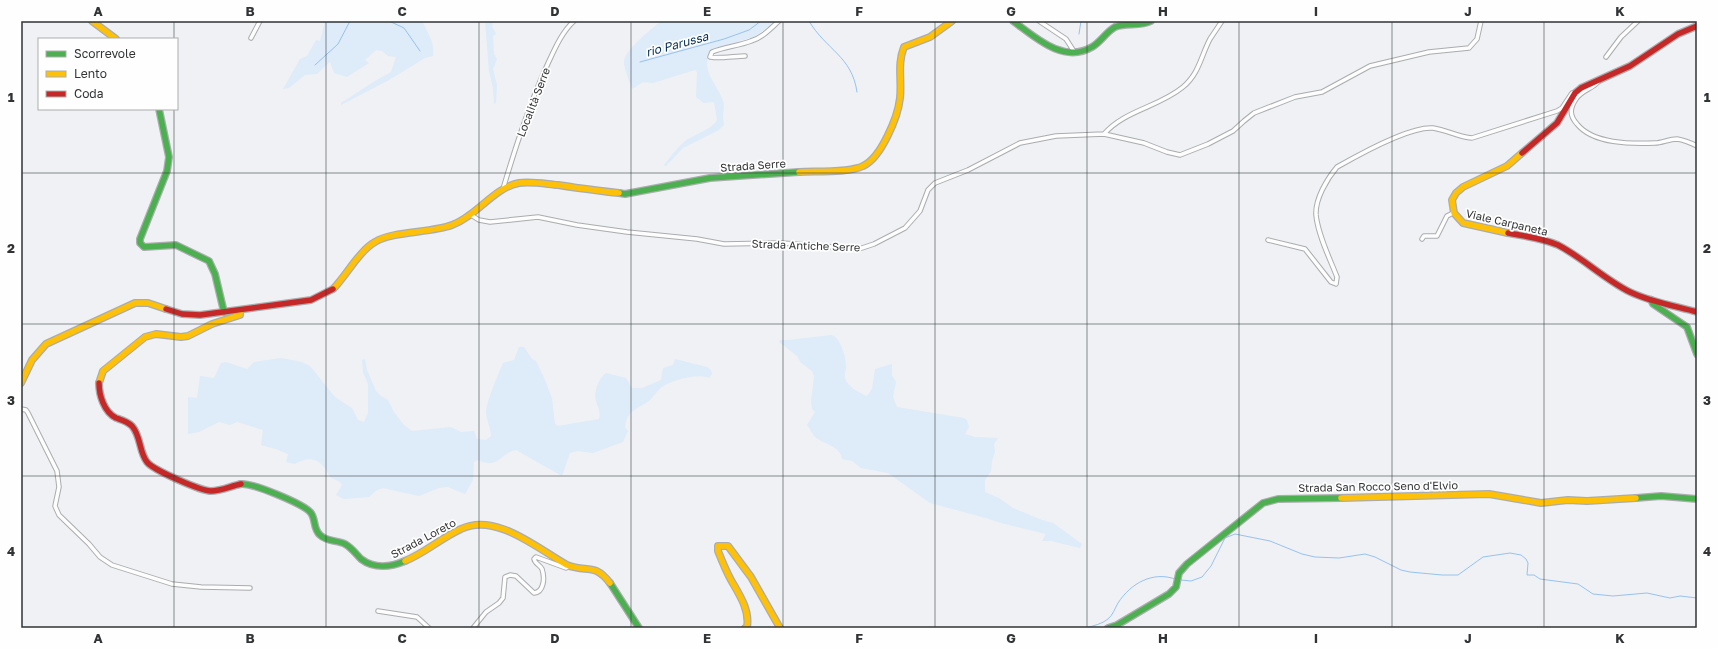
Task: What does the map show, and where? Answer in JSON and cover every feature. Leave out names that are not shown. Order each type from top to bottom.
[{"type":"street","points":[[92,21],[115,38]]},
{"type":"street","points":[[251,38],[260,21]]},
{"type":"street","name":"Località Serre","points":[[503,189],[535,92],[556,45],[567,27],[574,21]]},
{"type":"street","points":[[745,56],[726,56],[716,58],[710,56],[712,52],[719,49],[752,41],[765,34],[779,21]]},
{"type":"street","name":"Strada Serre","points":[[21,383],[32,360],[46,344],[108,314],[135,304],[148,303],[182,314],[200,315],[311,300],[330,291],[339,283],[367,248],[374,242],[382,238],[400,234],[434,230],[453,225],[471,215],[503,189],[520,183],[539,183],[625,194],[710,178],[853,169],[864,165],[872,158],[883,142],[897,114],[900,99],[900,54],[904,47],[930,37],[952,21]]},
{"type":"street","points":[[1013,21],[1050,46],[1064,53],[1075,54],[1092,47],[1108,32],[1119,26],[1139,25],[1151,21]]},
{"type":"street","points":[[1039,21],[1066,39],[1075,54]]},
{"type":"street","points":[[1104,134],[1112,125],[1122,118],[1166,98],[1191,80],[1196,74],[1210,39],[1222,21]]},
{"type":"street","name":"Strada Antiche Serre","points":[[471,215],[479,220],[490,222],[538,217],[581,225],[697,239],[724,244],[782,243],[859,249],[874,244],[905,228],[920,211],[928,190],[935,183],[968,170],[1014,145],[1056,136],[1104,134],[1144,143],[1174,154],[1187,153],[1234,131],[1254,113],[1295,98],[1329,89],[1370,66],[1429,52],[1469,48],[1477,39],[1481,21]]},
{"type":"street","points":[[1606,57],[1618,41],[1638,21]]},
{"type":"street","name":"Viale Carpaneta","points":[[1697,26],[1678,34],[1630,66],[1581,88],[1575,93],[1558,122],[1507,166],[1499,171],[1462,186],[1452,197],[1451,205],[1458,220],[1465,224],[1546,240],[1563,249],[1612,282],[1630,292],[1651,300],[1697,312]]},
{"type":"street","points":[[1599,79],[1597,84],[1580,94],[1571,109],[1572,118],[1579,127],[1607,141],[1616,143],[1656,143],[1674,139],[1697,146]]},
{"type":"street","points":[[1268,240],[1305,249],[1331,282],[1336,284],[1337,278],[1316,215],[1323,190],[1330,176],[1337,167],[1411,131],[1433,128],[1463,137],[1472,138],[1557,111],[1562,108],[1572,93],[1575,93]]},
{"type":"street","points":[[159,110],[169,162],[167,171],[140,239],[140,243],[144,247],[176,245],[209,261],[215,274],[224,312]]},
{"type":"street","points":[[1422,239],[1424,236],[1437,236],[1447,216],[1453,212]]},
{"type":"street","points":[[1651,300],[1655,305],[1687,327],[1697,354]]},
{"type":"street","name":"Strada Loreto","points":[[240,310],[240,315],[212,324],[188,336],[181,337],[156,334],[145,337],[103,371],[99,378],[98,386],[103,400],[112,414],[128,422],[136,432],[144,458],[153,467],[209,491],[244,484],[304,507],[315,518],[317,533],[320,536],[328,540],[342,543],[364,561],[374,566],[386,567],[400,563],[463,528],[476,523],[507,530],[569,566],[593,567],[603,576],[639,628]]},
{"type":"street","points":[[21,409],[26,410],[28,413],[57,472],[59,487],[55,506],[59,515],[89,544],[100,557],[112,565],[172,584],[201,587],[250,588]]},
{"type":"street","name":"Strada San Rocco Seno d'Elvio","points":[[1113,627],[1174,590],[1179,573],[1187,564],[1256,507],[1263,503],[1278,499],[1489,494],[1541,503],[1568,500],[1662,496],[1697,499]]},
{"type":"street","points":[[745,628],[748,621],[741,596],[731,580],[718,551],[718,546],[728,546],[751,577],[780,628]]},
{"type":"street","points":[[473,628],[486,612],[499,603],[503,598],[505,577],[510,575],[516,576],[534,593],[538,593],[543,583],[542,570],[535,563],[534,559],[536,557],[566,568],[569,566]]},
{"type":"street","points":[[378,611],[417,617],[429,628]]},
{"type":"shaded area","points":[[325,21],[422,21],[432,42],[433,56],[425,58],[389,80],[341,105],[341,103],[391,72],[396,57],[388,56],[382,51],[376,50],[365,60],[369,63],[347,77],[334,73],[330,62],[317,74],[305,75],[289,88],[283,89],[300,59],[307,56],[316,40],[320,41]]},
{"type":"shaded area","points":[[485,21],[493,21],[492,26],[496,34],[493,36],[494,54],[497,59],[493,69],[497,85],[496,103],[494,104],[493,88],[489,71]]},
{"type":"shaded area","points":[[661,21],[776,21],[754,37],[718,47],[710,52],[707,59],[708,72],[724,103],[724,125],[719,130],[683,148],[665,166],[664,165],[679,146],[707,129],[717,120],[714,102],[704,103],[696,97],[697,72],[695,70],[653,83],[643,82],[632,89],[624,65],[625,57],[639,40]]},
{"type":"shaded area","points":[[831,335],[837,339],[844,352],[846,362],[846,381],[857,391],[866,396],[868,395],[872,389],[875,369],[892,364],[892,375],[896,382],[893,397],[897,407],[964,418],[967,420],[969,427],[965,434],[975,437],[998,438],[994,444],[995,452],[991,471],[985,480],[985,492],[999,498],[1013,508],[1053,523],[1082,544],[1080,548],[1051,541],[1042,541],[1046,534],[930,503],[888,473],[861,468],[852,461],[842,459],[841,455],[836,449],[816,438],[807,425],[815,412],[812,409],[811,402],[814,376],[812,371],[801,363],[797,356],[779,342],[780,340]]},
{"type":"shaded area","points":[[519,347],[524,347],[532,359],[536,361],[552,398],[555,424],[558,426],[599,419],[600,416],[595,394],[599,382],[606,373],[626,378],[632,388],[642,388],[661,380],[663,368],[673,365],[675,359],[707,367],[711,370],[712,374],[709,378],[698,376],[685,378],[666,384],[649,401],[630,414],[625,427],[628,431],[623,442],[593,453],[578,451],[570,453],[562,476],[516,450],[509,452],[493,462],[487,463],[477,460],[474,462],[473,480],[465,494],[448,487],[439,488],[419,496],[383,488],[377,490],[369,497],[344,499],[336,495],[342,485],[340,482],[330,477],[320,463],[312,460],[301,461],[295,464],[286,462],[288,454],[261,445],[263,430],[237,422],[230,425],[219,422],[199,432],[188,434],[188,397],[197,398],[200,376],[214,378],[221,363],[226,362],[247,369],[254,362],[281,358],[302,362],[310,366],[335,397],[352,408],[358,420],[364,422],[368,413],[368,384],[363,372],[362,360],[365,359],[367,370],[376,391],[388,400],[394,412],[404,425],[412,431],[451,427],[461,432],[474,431],[477,439],[486,440],[491,436],[486,412],[490,395],[503,363],[514,360]]},
{"type":"waterway","points":[[315,65],[338,44],[350,21]]},
{"type":"waterway","points":[[389,21],[404,28],[420,51]]},
{"type":"waterway","name":"rio Parussa","points":[[640,62],[724,39],[749,30],[761,21]]},
{"type":"waterway","points":[[809,21],[816,31],[844,61],[850,70],[857,92]]},
{"type":"waterway","points":[[1079,34],[1081,21]]},
{"type":"waterway","points":[[1181,580],[1191,581],[1202,577],[1211,566],[1225,538],[1235,534],[1270,541],[1302,554],[1315,557],[1339,558],[1365,554],[1375,557],[1401,570],[1442,575],[1458,575],[1483,557],[1510,553],[1521,555],[1526,559],[1528,563],[1527,575],[1534,575],[1540,579],[1578,584],[1593,594],[1613,596],[1647,593],[1670,598],[1680,596],[1697,598]]},
{"type":"waterway","points":[[1085,628],[1106,621],[1111,616],[1123,596],[1143,580],[1159,577],[1175,579]]},
{"type":"waterway","points":[[1013,628],[1024,628]]},
{"type":"traffic: fast","points":[[1013,21],[1040,41],[1060,50],[1071,52],[1081,51],[1092,47],[1115,27],[1142,24],[1151,21]]},
{"type":"traffic: fast","points":[[159,110],[169,157],[167,171],[140,239],[140,243],[144,247],[176,245],[209,261],[215,274],[224,312]]},
{"type":"traffic: fast","points":[[619,193],[625,194],[710,178],[799,172]]},
{"type":"traffic: fast","points":[[1651,300],[1653,304],[1687,327],[1697,354]]},
{"type":"traffic: fast","points":[[241,484],[267,490],[306,509],[313,516],[316,530],[320,535],[326,539],[345,544],[366,562],[377,566],[388,566],[405,561]]},
{"type":"traffic: fast","points":[[1636,498],[1661,496],[1697,499]]},
{"type":"traffic: fast","points":[[1108,628],[1117,625],[1169,594],[1176,587],[1179,573],[1187,564],[1263,503],[1278,499],[1341,498]]},
{"type":"traffic: fast","points":[[610,583],[639,628]]},
{"type":"traffic: slow","points":[[92,21],[115,38]]},
{"type":"traffic: slow","points":[[799,172],[849,170],[863,166],[870,162],[888,136],[899,106],[900,66],[904,47],[930,37],[952,21]]},
{"type":"traffic: slow","points":[[1508,233],[1463,223],[1454,213],[1452,200],[1456,193],[1463,187],[1507,166],[1522,153]]},
{"type":"traffic: slow","points":[[333,289],[358,257],[375,242],[382,238],[391,236],[443,228],[452,225],[461,221],[501,190],[510,186],[524,182],[533,182],[619,193]]},
{"type":"traffic: slow","points":[[21,383],[32,360],[46,344],[135,303],[148,303],[166,309]]},
{"type":"traffic: slow","points":[[99,383],[103,371],[145,337],[156,334],[181,337],[188,336],[212,324],[240,315],[240,310]]},
{"type":"traffic: slow","points":[[1341,498],[1489,494],[1541,503],[1568,500],[1587,501],[1636,498]]},
{"type":"traffic: slow","points":[[405,561],[461,529],[474,525],[488,525],[502,529],[530,542],[567,565],[595,570],[610,583]]},
{"type":"traffic: slow","points":[[745,628],[747,627],[748,621],[747,614],[724,566],[718,551],[718,546],[728,546],[751,577],[780,628]]},
{"type":"traffic: jam","points":[[1522,153],[1557,123],[1575,93],[1581,88],[1630,66],[1678,34],[1697,26]]},
{"type":"traffic: jam","points":[[1508,233],[1539,239],[1558,245],[1620,287],[1630,292],[1655,301],[1697,312]]},
{"type":"traffic: jam","points":[[166,309],[182,314],[200,315],[311,300],[333,289]]},
{"type":"traffic: jam","points":[[99,383],[101,398],[108,412],[132,426],[137,434],[144,458],[151,466],[178,480],[206,490],[218,490],[241,484]]}]
